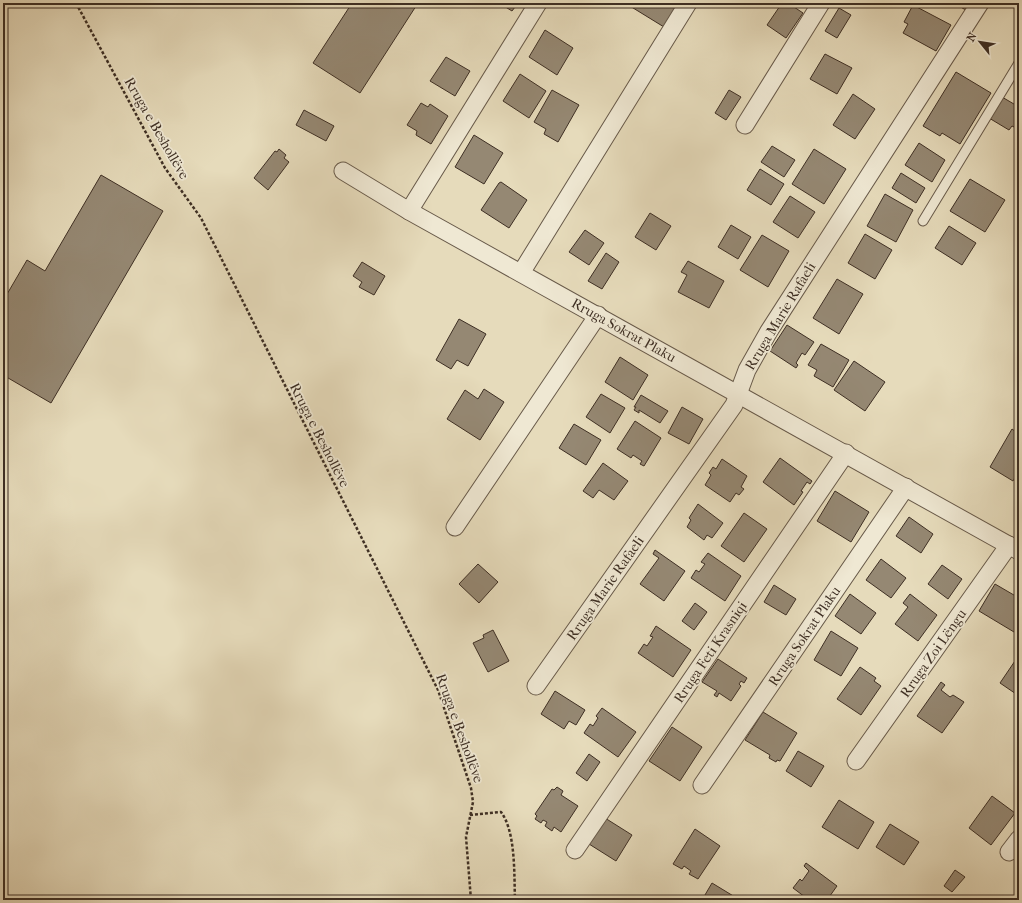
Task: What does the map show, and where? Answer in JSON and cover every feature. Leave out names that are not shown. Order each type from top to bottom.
[{"type":"street","points":[[409,211],[538,3]]},
{"type":"street","points":[[521,274],[688,3]]},
{"type":"street","points":[[745,125],[821,3]]},
{"type":"street","name":"Rruga Marie Rafaeli","points":[[536,686],[734,405],[747,370],[769,331],[980,3]]},
{"type":"street","name":"Rruga Sokrat Plaku","points":[[343,172],[521,274],[598,315],[1014,548]]},
{"type":"street","points":[[455,527],[598,315]]},
{"type":"street","name":"Rruga Feti Krasniqi","points":[[575,850],[846,453]]},
{"type":"street","name":"Rruga Sokrat Plaku","points":[[702,785],[906,487]]},
{"type":"street","name":"Rruga Zoi Lëngu","points":[[856,761],[1014,548]]},
{"type":"lane","points":[[923,221],[1019,62]]},
{"type":"path","name":"Rruga e Beshollëve","points":[[76,3],[165,168],[201,218],[438,690],[471,788],[473,802],[466,837],[471,900]]},
{"type":"path","points":[[470,815],[502,812],[506,818],[514,859],[515,900]]},
{"type":"building","points":[[352,3],[418,3],[360,93],[313,63]]},
{"type":"building","points":[[499,3],[518,3],[512,11]]},
{"type":"building","points":[[625,3],[667,3],[675,8],[664,27]]},
{"type":"building","points":[[782,3],[788,3],[803,13],[786,38],[767,25]]},
{"type":"building","points":[[954,3],[974,3],[969,12]]},
{"type":"building","points":[[913,5],[951,25],[936,51],[903,33],[908,24],[904,22]]},
{"type":"building","points":[[839,8],[851,15],[837,38],[825,31]]},
{"type":"building","points":[[545,30],[573,48],[557,75],[529,57]]},
{"type":"building","points":[[825,54],[852,68],[837,94],[810,79]]},
{"type":"building","points":[[446,57],[470,71],[455,96],[430,81]]},
{"type":"building","points":[[956,72],[991,93],[960,144],[942,133],[940,136],[923,126]]},
{"type":"building","points":[[520,74],[546,91],[529,118],[503,101]]},
{"type":"building","points":[[552,90],[579,105],[558,142],[544,134],[546,129],[534,122]]},
{"type":"building","points":[[729,90],[741,97],[726,120],[715,113]]},
{"type":"building","points":[[853,94],[875,109],[855,139],[833,125]]},
{"type":"building","points":[[1002,97],[1019,107],[1019,118],[1014,127],[1012,126],[1009,130],[989,118]]},
{"type":"building","points":[[421,103],[428,107],[430,104],[448,116],[431,144],[416,135],[417,131],[407,125]]},
{"type":"building","points":[[304,110],[334,126],[326,141],[296,125]]},
{"type":"building","points":[[474,135],[503,153],[484,184],[455,167]]},
{"type":"building","points":[[919,143],[945,160],[932,182],[905,165]]},
{"type":"building","points":[[772,146],[795,160],[784,177],[761,162]]},
{"type":"building","points":[[279,149],[286,155],[284,158],[289,162],[268,190],[254,178],[275,151],[277,152]]},
{"type":"building","points":[[814,149],[846,169],[824,204],[792,184]]},
{"type":"building","points":[[760,169],[784,184],[771,205],[747,190]]},
{"type":"building","points":[[901,173],[925,188],[916,203],[892,188]]},
{"type":"building","points":[[101,175],[163,211],[51,403],[3,375],[3,301],[27,260],[45,271]]},
{"type":"building","points":[[970,179],[1005,200],[985,232],[950,211]]},
{"type":"building","points":[[501,182],[527,200],[509,228],[481,210]]},
{"type":"building","points":[[885,194],[913,210],[896,242],[867,226]]},
{"type":"building","points":[[790,196],[815,212],[798,238],[773,222]]},
{"type":"building","points":[[650,213],[671,226],[656,250],[635,237]]},
{"type":"building","points":[[731,225],[751,237],[738,259],[718,247]]},
{"type":"building","points":[[949,226],[976,243],[962,265],[935,248]]},
{"type":"building","points":[[585,230],[604,243],[589,265],[569,252]]},
{"type":"building","points":[[865,234],[892,250],[875,279],[848,263]]},
{"type":"building","points":[[762,235],[789,251],[768,287],[740,270]]},
{"type":"building","points":[[606,253],[619,262],[602,289],[588,281]]},
{"type":"building","points":[[688,261],[724,281],[709,308],[678,292],[687,275],[681,272]]},
{"type":"building","points":[[362,262],[385,276],[374,295],[359,287],[362,282],[353,276]]},
{"type":"building","points":[[837,279],[863,294],[839,334],[813,318]]},
{"type":"building","points":[[459,319],[486,334],[468,366],[457,360],[451,369],[436,360]]},
{"type":"building","points":[[787,325],[814,342],[805,355],[802,353],[796,363],[798,365],[796,368],[770,351]]},
{"type":"building","points":[[821,344],[849,360],[833,387],[814,376],[817,370],[808,365]]},
{"type":"building","points":[[620,357],[648,375],[633,400],[605,382]]},
{"type":"building","points":[[854,361],[885,382],[865,411],[834,390]]},
{"type":"building","points":[[484,389],[504,402],[480,440],[447,419],[465,390],[478,399]]},
{"type":"building","points":[[601,394],[625,408],[610,433],[586,417]]},
{"type":"building","points":[[641,395],[668,411],[660,423],[639,410],[639,413],[634,410],[636,407],[634,407]]},
{"type":"building","points":[[682,407],[703,419],[689,444],[668,433]]},
{"type":"building","points":[[635,421],[661,438],[644,466],[640,464],[642,461],[633,455],[631,458],[617,449]]},
{"type":"building","points":[[574,424],[601,440],[586,465],[559,448]]},
{"type":"building","points":[[1012,429],[1019,434],[1019,470],[1013,481],[990,467]]},
{"type":"building","points":[[780,458],[812,481],[810,484],[807,482],[801,491],[803,492],[794,505],[763,482]]},
{"type":"building","points":[[722,459],[747,476],[741,487],[744,489],[739,495],[736,493],[730,502],[705,485],[711,475],[709,473],[713,467],[716,469]]},
{"type":"building","points":[[603,463],[628,481],[614,500],[599,490],[593,498],[583,491]]},
{"type":"building","points":[[835,491],[869,512],[851,542],[817,521]]},
{"type":"building","points":[[698,504],[723,523],[712,538],[707,535],[704,540],[687,527],[691,520],[689,518]]},
{"type":"building","points":[[744,513],[767,529],[744,562],[721,546]]},
{"type":"building","points":[[909,517],[933,534],[921,553],[896,536]]},
{"type":"building","points":[[655,550],[685,571],[664,601],[640,584],[659,558],[653,554]]},
{"type":"building","points":[[708,553],[741,576],[725,601],[691,578],[696,570],[699,572],[705,564],[701,562]]},
{"type":"building","points":[[881,559],[906,578],[891,598],[866,580]]},
{"type":"building","points":[[478,564],[498,582],[479,603],[459,584]]},
{"type":"building","points":[[942,565],[962,579],[948,599],[928,584]]},
{"type":"building","points":[[995,584],[1019,598],[1019,623],[1014,632],[979,611]]},
{"type":"building","points":[[774,585],[796,599],[786,615],[764,602]]},
{"type":"building","points":[[850,594],[876,613],[861,634],[835,616]]},
{"type":"building","points":[[910,594],[937,615],[918,641],[895,624],[908,607],[903,603]]},
{"type":"building","points":[[695,603],[707,612],[694,630],[682,621]]},
{"type":"building","points":[[656,626],[691,650],[673,677],[638,653],[644,644],[647,646],[653,637],[650,636]]},
{"type":"building","points":[[493,630],[509,661],[488,672],[473,643],[484,638],[483,635]]},
{"type":"building","points":[[831,631],[858,648],[841,676],[814,660]]},
{"type":"building","points":[[1019,655],[1019,696],[1000,683]]},
{"type":"building","points":[[718,659],[747,678],[744,683],[741,681],[739,684],[741,686],[731,701],[719,693],[717,697],[714,695],[717,691],[702,682]]},
{"type":"building","points":[[860,667],[876,678],[874,681],[881,686],[861,715],[837,699]]},
{"type":"building","points":[[941,682],[945,685],[941,690],[950,697],[953,695],[964,702],[942,733],[917,716]]},
{"type":"building","points":[[555,691],[585,710],[576,725],[569,721],[564,729],[541,714]]},
{"type":"building","points":[[602,708],[636,732],[618,757],[584,733],[590,724],[593,726],[598,718],[596,716]]},
{"type":"building","points":[[763,712],[797,733],[780,761],[777,760],[776,762],[769,758],[770,755],[745,740]]},
{"type":"building","points":[[672,727],[702,747],[680,781],[649,761]]},
{"type":"building","points":[[798,751],[824,766],[811,787],[786,771]]},
{"type":"building","points":[[589,754],[600,762],[587,781],[576,773]]},
{"type":"building","points":[[557,787],[563,791],[561,795],[578,806],[561,832],[554,827],[552,831],[545,826],[547,822],[543,820],[541,823],[535,819],[537,816],[535,814],[552,789],[554,790]]},
{"type":"building","points":[[992,796],[1015,813],[991,845],[969,828]]},
{"type":"building","points":[[839,800],[874,822],[858,849],[822,827]]},
{"type":"building","points":[[605,818],[632,835],[616,861],[589,844]]},
{"type":"building","points":[[890,824],[919,842],[904,865],[876,847]]},
{"type":"building","points":[[695,829],[720,846],[698,879],[689,874],[691,871],[684,866],[682,869],[673,864]]},
{"type":"building","points":[[806,863],[837,886],[827,900],[809,900],[793,888],[800,879],[802,881],[809,871],[804,866]]},
{"type":"building","points":[[955,870],[965,877],[952,892],[944,886]]},
{"type":"building","points":[[712,883],[735,897],[733,900],[702,900]]}]
